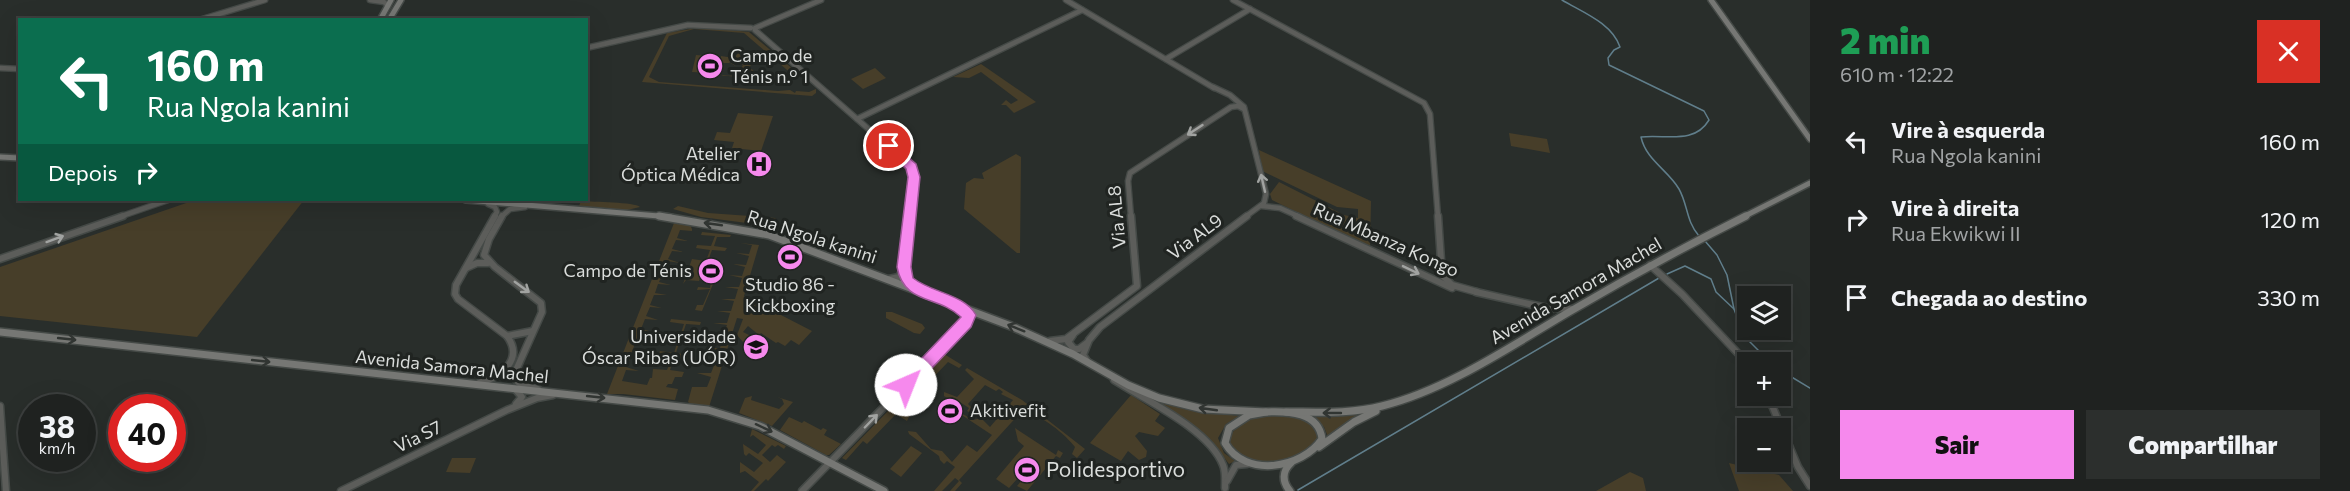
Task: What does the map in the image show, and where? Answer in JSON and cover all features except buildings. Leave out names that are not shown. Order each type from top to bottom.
[{"type":"main road","points":[[381,18],[391,0]]},
{"type":"main road","points":[[390,18],[401,0]]},
{"type":"main road","points":[[1712,0],[1810,134]]},
{"type":"main road","points":[[1712,0],[1810,139]]},
{"type":"main road","points":[[0,157],[18,159]]},
{"type":"main road","name":"Avenida Samora Machel","points":[[1298,460],[1369,414],[1443,384],[1649,265],[1810,183]]},
{"type":"main road","name":"Rua Ngola kanini","points":[[476,201],[731,226],[784,239],[1046,341],[1128,385],[1178,403],[1219,411],[1286,412]]},
{"type":"main road","name":"Avenida Samora Machel","points":[[0,333],[679,406],[724,414],[766,429],[884,491]]},
{"type":"main road","name":"Avenida Samora Machel","points":[[1286,412],[1357,411],[1409,398]]},
{"type":"main road","points":[[1266,412],[1242,418],[1229,428],[1225,435],[1227,449],[1233,454],[1262,465],[1283,464],[1298,460]]},
{"type":"main road","points":[[1286,412],[1303,416],[1319,426],[1322,439],[1311,452]]},
{"type":"main road","points":[[1290,491],[1284,483],[1284,473],[1288,465],[1298,460]]},
{"type":"street","points":[[206,18],[265,0]]},
{"type":"street","points":[[370,0],[384,2],[388,6]]},
{"type":"street","points":[[588,48],[688,25],[754,29],[821,0]]},
{"type":"street","points":[[1066,0],[1239,101],[1245,110],[1266,194],[1262,206]]},
{"type":"street","points":[[1233,0],[1414,97],[1427,107],[1430,114],[1443,277],[1448,282],[1477,292]]},
{"type":"street","points":[[857,118],[1082,9]]},
{"type":"street","points":[[1166,59],[1250,9]]},
{"type":"street","points":[[754,29],[909,164],[913,171],[904,267],[906,280],[919,291]]},
{"type":"street","points":[[0,68],[18,69]]},
{"type":"street","points":[[1214,87],[1232,100],[1231,107],[1238,106],[1245,110]]},
{"type":"street","name":"Via AL8","points":[[1134,289],[1138,280],[1128,181],[1130,173],[1231,107]]},
{"type":"street","points":[[0,259],[165,201]]},
{"type":"street","points":[[469,384],[492,381],[504,373],[514,351],[513,343],[507,336],[458,299],[455,287],[498,209],[492,204],[471,201]]},
{"type":"street","name":"Rua Mbanza Kongo","points":[[1262,206],[1280,208],[1440,284],[1535,305],[1572,309]]},
{"type":"street","name":"Via AL9","points":[[1089,341],[1096,331],[1115,316],[1262,206]]},
{"type":"street","points":[[547,207],[518,207],[505,212],[484,251],[486,259],[541,303],[542,312],[513,376],[519,383],[564,394]]},
{"type":"street","points":[[465,269],[481,262],[495,267]]},
{"type":"street","points":[[1649,265],[1667,280],[1737,353]]},
{"type":"street","points":[[1440,284],[1435,278],[1441,266]]},
{"type":"street","points":[[889,279],[899,277],[904,267]]},
{"type":"street","points":[[1046,341],[1061,341],[1134,289],[1141,288],[1143,295]]},
{"type":"street","points":[[802,491],[966,323],[969,315],[958,305]]},
{"type":"street","points":[[1535,305],[1552,313],[1552,322]]},
{"type":"street","points":[[1106,309],[1107,315],[1115,316]]},
{"type":"street","points":[[507,336],[521,335],[534,330]]},
{"type":"street","points":[[1076,332],[1068,342],[1070,346],[1079,348],[1089,341]]},
{"type":"street","points":[[1089,341],[1083,353],[1091,364]]},
{"type":"street","name":"Rua Ngola kanini","points":[[1091,364],[1202,437],[1221,460],[1225,476],[1225,490]]},
{"type":"street","points":[[507,410],[521,399],[522,394],[515,389]]},
{"type":"street","name":"Via S7","points":[[341,491],[507,410],[537,398],[564,394]]},
{"type":"street","points":[[0,406],[6,491]]},
{"type":"street","points":[[1772,406],[1798,467],[1810,486]]},
{"type":"street","points":[[1225,490],[1229,473],[1236,465],[1242,463],[1262,465]]},
{"type":"shaded area","points":[[702,27],[749,32],[801,76],[794,76],[744,33],[694,29],[669,36],[649,77],[659,82],[790,90],[795,93],[816,89],[816,93],[812,96],[642,82],[667,33]]},
{"type":"shaded area","points":[[739,52],[741,58],[743,57],[751,65],[749,68],[753,70],[754,73],[775,83],[760,82],[760,79],[757,78],[759,79],[746,78],[751,76],[749,71],[753,71],[741,68],[743,65],[739,62],[740,57],[737,62],[721,63],[715,71],[722,75],[713,74],[717,63],[724,62],[719,62],[721,56],[734,58]]},
{"type":"shaded area","points":[[696,55],[719,57],[711,73],[692,72]]},
{"type":"shaded area","points":[[981,64],[1036,102],[1014,113],[1006,105],[1001,105],[1006,100],[1011,104],[1018,100],[981,72],[969,78],[953,77]]},
{"type":"shaded area","points":[[875,68],[886,78],[863,89],[851,79]]},
{"type":"shaded area","points":[[742,75],[744,78],[727,76]]},
{"type":"shaded area","points":[[738,113],[773,116],[761,151],[732,148],[734,142],[714,140],[717,132],[730,133]]},
{"type":"shaded area","points":[[1509,133],[1547,139],[1550,153],[1511,146]]},
{"type":"shaded area","points":[[1259,150],[1371,201],[1370,248],[1272,200],[1270,194],[1279,182],[1344,215],[1358,218],[1358,209],[1337,207],[1262,171]]},
{"type":"shaded area","points":[[1016,154],[1021,157],[1020,253],[1017,253],[964,209],[966,183],[974,178],[984,179],[982,173]]},
{"type":"shaded area","points":[[192,201],[303,201],[197,337],[0,316],[0,267]]},
{"type":"shaded area","points":[[581,201],[622,203],[640,207],[623,211],[582,207],[579,206]]},
{"type":"shaded area","points":[[678,206],[708,213],[776,218],[771,223],[762,225],[701,217],[673,209]]},
{"type":"shaded area","points":[[674,223],[690,225],[692,231],[680,230],[677,238],[688,241],[676,240],[672,249],[684,252],[672,251],[668,259],[680,263],[667,261],[664,270],[676,273],[663,273],[659,282],[671,285],[658,284],[655,293],[667,295],[654,295],[650,305],[662,308],[650,307],[646,316],[658,320],[645,319],[641,329],[653,332],[640,331],[636,341],[648,345],[635,344],[631,354],[644,357],[631,357],[626,367],[639,371],[626,370],[622,381],[647,385],[652,378],[653,369],[667,370],[672,358],[658,356],[660,351],[674,353],[678,340],[664,339],[666,334],[680,336],[684,324],[670,322],[671,319],[701,322],[700,325],[686,324],[682,336],[696,338],[694,342],[680,340],[676,353],[690,355],[688,359],[674,358],[670,370],[684,372],[682,377],[675,377],[672,384],[666,387],[678,389],[675,400],[607,394]]},
{"type":"shaded area","points":[[702,232],[731,235],[730,237],[717,237],[714,246],[727,248],[725,251],[712,250],[708,261],[722,262],[702,311],[695,310],[697,305],[703,305],[710,289],[697,290],[698,287],[710,288],[711,282],[701,281],[700,278],[699,281],[686,280],[683,284],[692,259],[706,261],[710,250],[696,248],[697,245],[711,246],[715,236],[701,235]]},
{"type":"shaded area","points":[[740,243],[759,245],[744,296],[812,331],[799,345],[791,340],[785,346],[761,333],[759,335],[748,326],[743,332],[759,340],[743,342],[737,335],[743,319],[737,318],[709,407],[692,405],[688,402],[692,387],[707,387],[711,377],[697,373],[711,373],[715,363],[701,360],[716,361],[719,350],[705,348],[720,348],[723,338],[709,335],[723,335],[727,325],[713,323],[727,323],[730,313],[717,311],[731,311],[734,301],[721,299],[735,299],[738,289],[725,287],[739,287],[742,278],[729,275],[742,276],[745,267],[733,264],[746,265],[749,256],[736,253],[749,254],[752,245]]},
{"type":"shaded area","points":[[886,312],[892,312],[922,324],[925,328],[920,334],[914,333],[886,318]]},
{"type":"shaded area","points":[[944,354],[962,365],[959,368],[948,362],[925,386],[935,394],[931,398],[917,389],[909,397],[920,405],[925,400],[927,401],[922,406],[914,407],[904,399],[904,394],[910,393],[920,383],[920,379]]},
{"type":"shaded area","points":[[967,368],[1022,400],[1085,449],[1077,458],[1072,454],[1075,447],[1058,430],[1034,415],[1020,413],[959,480],[962,483],[955,491],[950,491],[959,481],[955,478],[942,491],[934,491],[955,467],[947,461],[944,464],[939,456],[908,431],[916,432],[931,449],[942,451],[952,462],[967,445],[977,452],[992,435],[939,400],[973,420],[981,418],[990,427],[1013,400],[1001,394],[1003,392],[999,389],[996,391],[985,385],[968,404],[977,413],[975,415],[967,411],[969,408],[952,397],[949,399],[944,396],[944,392],[957,397],[974,379],[965,370]]},
{"type":"shaded area","points":[[1131,395],[1160,414],[1155,421],[1165,428],[1158,436],[1139,432],[1135,436],[1147,451],[1146,457],[1139,460],[1128,451],[1121,461],[1090,443]]},
{"type":"shaded area","points":[[752,396],[751,400],[779,409],[784,404],[782,399],[777,397],[793,402],[772,426],[739,413],[745,398]]},
{"type":"shaded area","points":[[1143,396],[1184,409],[1239,416],[1226,424],[1218,438],[1224,453],[1235,461],[1229,464],[1211,440]]},
{"type":"shaded area","points":[[895,409],[903,416],[907,412],[910,415],[907,421],[896,414],[867,444],[863,441],[846,460],[842,458],[889,410]]},
{"type":"shaded area","points":[[1364,412],[1328,437],[1324,427],[1312,417]]},
{"type":"shaded area","points":[[1278,415],[1307,422],[1320,434],[1318,443],[1303,455],[1292,459],[1267,462],[1245,458],[1237,454],[1228,443],[1231,435],[1241,424],[1254,418]]},
{"type":"shaded area","points":[[789,417],[802,423],[804,421],[821,430],[823,428],[827,430],[824,435],[841,444],[826,455],[780,430]]},
{"type":"shaded area","points":[[1015,428],[1056,455],[1058,450],[1063,453],[1060,458],[1056,456],[1027,491],[1017,486],[1022,480],[1019,477],[1009,488],[996,479],[1024,446],[1018,441]]},
{"type":"shaded area","points":[[752,429],[786,446],[784,449],[778,445],[775,447],[772,445],[762,455],[770,462],[777,455],[786,462],[768,481],[766,479],[754,491],[751,491],[759,482],[745,471],[740,473],[740,462],[754,472],[763,463],[749,453],[746,456],[743,444],[758,454],[766,445],[753,435],[750,437]]},
{"type":"shaded area","points":[[911,446],[922,453],[901,477],[890,469]]},
{"type":"shaded area","points":[[452,458],[476,458],[470,473],[446,472]]},
{"type":"shaded area","points":[[1729,463],[1737,465],[1737,472],[1766,472],[1779,475],[1793,491],[1739,491]]},
{"type":"shaded area","points":[[1630,472],[1643,478],[1646,491],[1596,491]]},
{"type":"waterway","points":[[1562,0],[1595,19],[1616,39],[1620,47],[1614,50],[1608,58],[1609,65],[1704,111],[1709,120],[1696,133],[1679,137],[1641,137],[1652,159],[1679,189],[1692,225],[1699,236]]},
{"type":"waterway","points":[[1705,241],[1717,255],[1727,275],[1734,309]]},
{"type":"waterway","points":[[1667,274],[1685,266],[1711,279],[1716,292],[1734,309]]},
{"type":"waterway","points":[[1298,490],[1659,278]]},
{"type":"waterway","points":[[1734,309],[1744,336],[1760,352]]},
{"type":"waterway","points":[[1791,377],[1810,388]]},
{"type":"place","name":"Campo de Ténis n.º 1","points":[[710,66]]},
{"type":"place","name":"Atelier Óptica Médica","points":[[759,164]]},
{"type":"place","name":"Studio 86 - Kickboxing","points":[[790,257]]},
{"type":"place","name":"Campo de Ténis","points":[[711,271]]},
{"type":"place","name":"Universidade Óscar Ribas (UÓR)","points":[[756,347]]},
{"type":"place","name":"Akitivefit","points":[[950,411]]},
{"type":"place","name":"Polidesportivo","points":[[1027,470]]},
{"type":"route","points":[[889,146],[912,167],[914,177],[904,267],[906,280],[919,291],[958,305],[969,315],[966,323],[906,385]]}]
